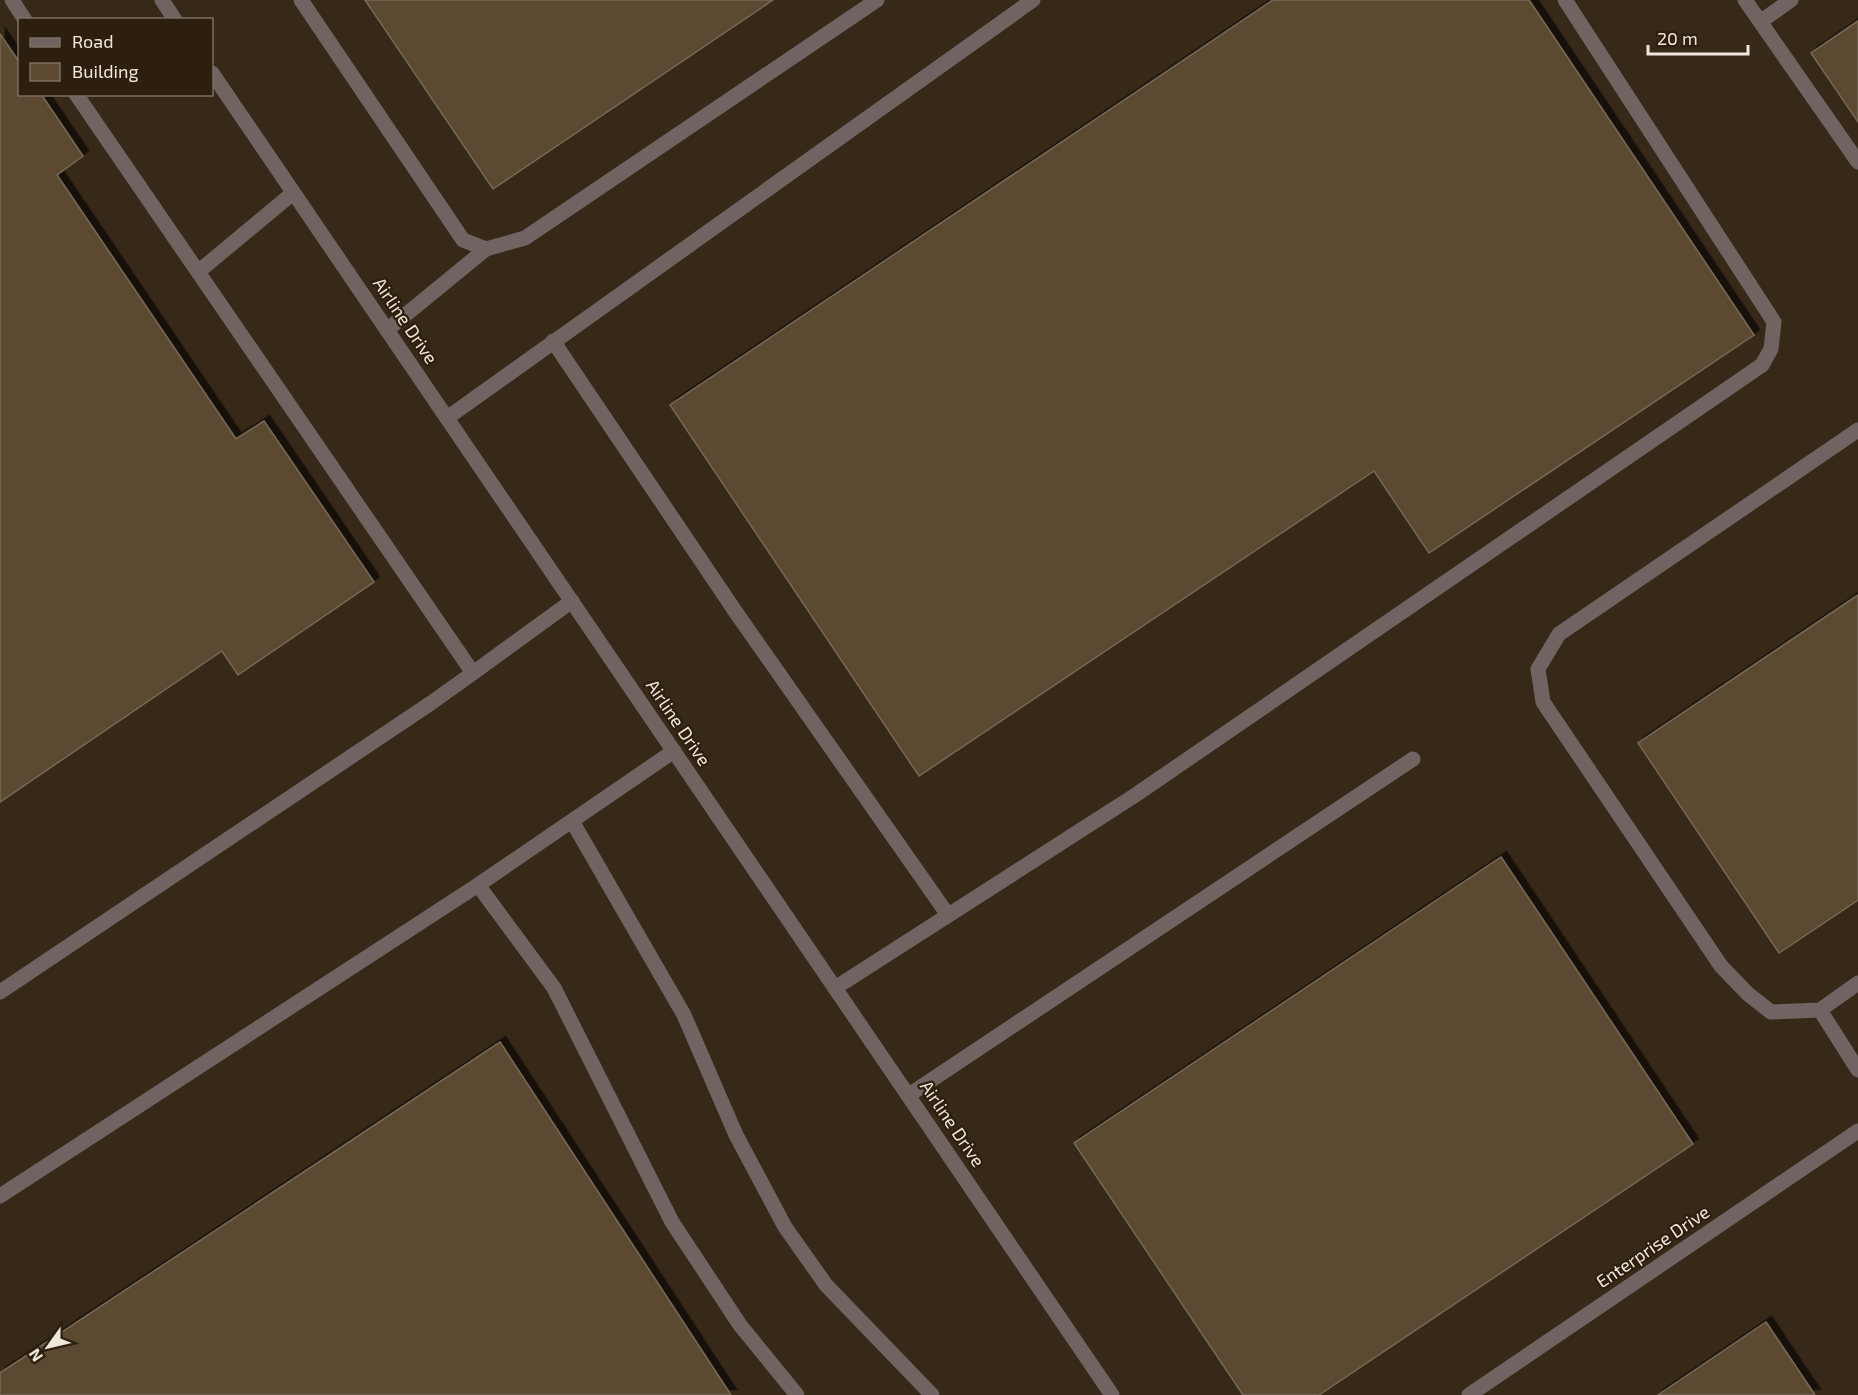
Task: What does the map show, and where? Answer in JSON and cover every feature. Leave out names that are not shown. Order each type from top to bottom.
[{"type":"street","points":[[12,0],[24,18]]},
{"type":"street","points":[[162,0],[174,18]]},
{"type":"street","points":[[301,0],[463,240],[486,249]]},
{"type":"street","points":[[387,330],[486,249],[525,238],[877,0]]},
{"type":"street","points":[[447,418],[1034,0]]},
{"type":"street","points":[[835,988],[1134,796],[1762,365],[1771,349],[1774,322],[1565,0]]},
{"type":"street","points":[[1745,0],[1858,162]]},
{"type":"street","points":[[1760,22],[1791,0]]},
{"type":"street","name":"Airline Drive","points":[[213,74],[1112,1395]]},
{"type":"street","points":[[77,96],[473,673]]},
{"type":"street","points":[[198,272],[293,193]]},
{"type":"street","points":[[553,341],[735,611],[948,915]]},
{"type":"street","points":[[1858,430],[1559,634],[1538,669],[1543,702],[1721,966],[1748,994],[1770,1012],[1820,1010],[1858,983]]},
{"type":"street","points":[[0,992],[431,704],[572,601]]},
{"type":"street","points":[[0,1196],[478,885],[674,751]]},
{"type":"street","points":[[909,1095],[1413,759]]},
{"type":"street","points":[[572,821],[684,1015],[736,1136],[785,1227],[826,1285],[932,1395]]},
{"type":"street","points":[[478,885],[554,988],[672,1222],[740,1325],[797,1395]]},
{"type":"street","points":[[1820,1010],[1858,1070]]},
{"type":"street","name":"Enterprise Drive","points":[[1469,1395],[1858,1131]]},
{"type":"building","points":[[365,0],[773,0],[493,189]]},
{"type":"building","points":[[1273,0],[1529,0],[1754,335],[1429,553],[1374,471],[919,776],[670,405]]},
{"type":"building","points":[[1858,21],[1858,122],[1811,53]]},
{"type":"building","points":[[0,34],[18,60],[18,96],[42,96],[83,156],[57,175],[236,439],[264,421],[374,582],[238,675],[222,651],[0,802]]},
{"type":"building","points":[[1858,595],[1858,900],[1779,953],[1638,743]]},
{"type":"building","points":[[1501,857],[1693,1144],[1319,1395],[1243,1395],[1074,1143]]},
{"type":"building","points":[[500,1042],[731,1395],[0,1395],[0,1373]]},
{"type":"building","points":[[1766,1322],[1815,1395],[1658,1395]]}]
